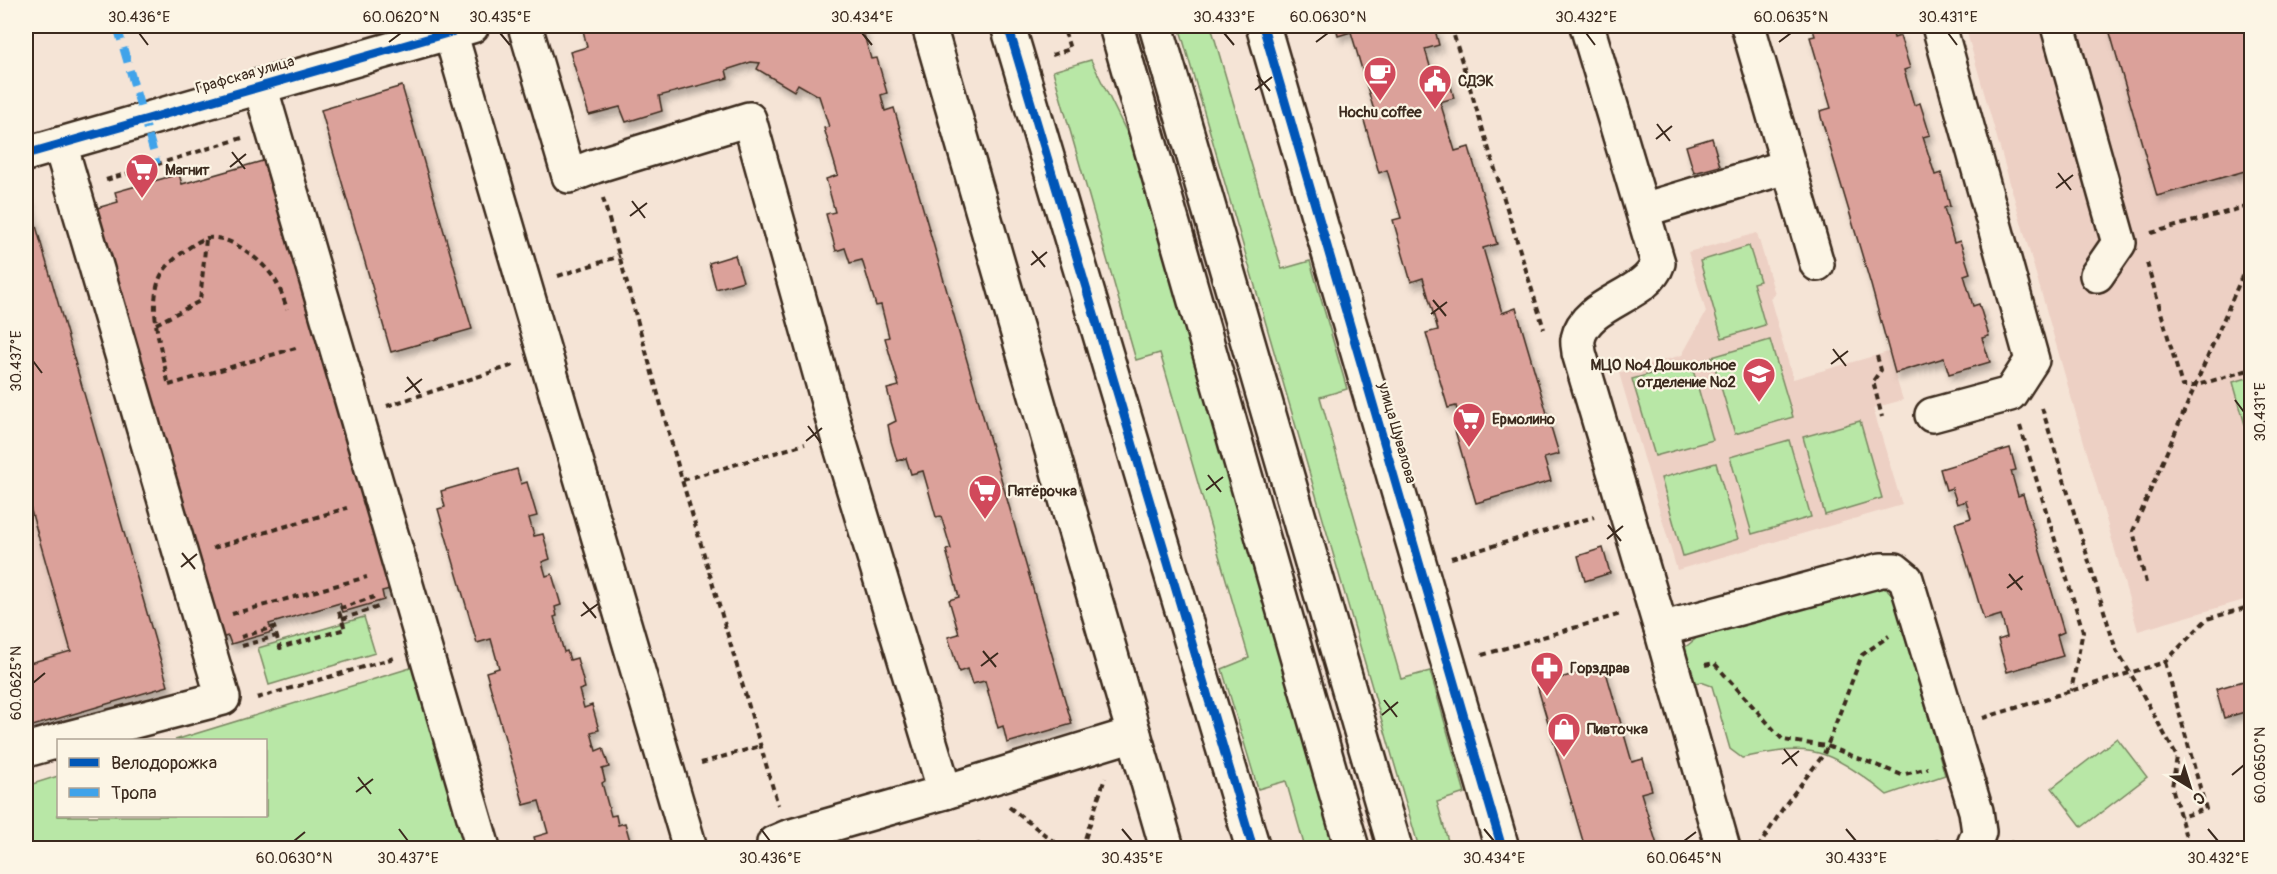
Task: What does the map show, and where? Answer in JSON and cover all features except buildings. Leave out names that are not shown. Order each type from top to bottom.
[{"type":"street","points":[[525,26],[569,176],[749,119],[837,434],[945,792]]},
{"type":"street","points":[[929,26],[1167,849]]},
{"type":"street","points":[[1008,26],[1253,849]]},
{"type":"street","points":[[1116,26],[1352,849]]},
{"type":"street","points":[[1156,26],[1395,849]]},
{"type":"street","name":"улица Шувалова","points":[[1263,26],[1502,849]]},
{"type":"street","points":[[1587,26],[1658,263],[1655,273],[1645,282],[1598,312],[1585,326],[1578,338],[1579,353],[1661,630],[1722,849]]},
{"type":"street","points":[[1748,26],[1818,264]]},
{"type":"street","points":[[1932,415],[2024,397],[2032,360],[1938,26]]},
{"type":"street","points":[[2058,26],[2119,243],[2097,274]]},
{"type":"street","points":[[461,29],[525,286],[690,849]]},
{"type":"street","name":"Графская улица","points":[[26,154],[461,29]]},
{"type":"street","points":[[260,86],[483,849]]},
{"type":"street","points":[[60,144],[223,698],[68,739]]},
{"type":"street","points":[[1643,210],[1789,166]]},
{"type":"street","points":[[1661,630],[1881,570],[1895,570],[1906,579],[1976,811],[1979,832],[1972,849]]},
{"type":"street","points":[[782,843],[1134,734]]},
{"type":"street","points":[[26,750],[57,742]]},
{"type":"path","points":[[1451,26],[1546,333]]},
{"type":"path","points":[[74,190],[272,128]]},
{"type":"path","points":[[2119,243],[2251,206]]},
{"type":"path","points":[[606,212],[782,843]]},
{"type":"path","points":[[156,324],[200,301],[206,238]]},
{"type":"path","points":[[172,396],[156,324],[154,301],[158,281],[169,263],[190,246],[206,238],[221,239],[245,250],[264,265],[277,283],[290,318]]},
{"type":"path","points":[[2146,583],[2133,531],[2252,254]]},
{"type":"path","points":[[525,286],[620,256]]},
{"type":"path","points":[[296,337],[302,358]]},
{"type":"path","points":[[169,385],[299,347]]},
{"type":"path","points":[[1877,356],[1881,370],[1873,381],[1882,417]]},
{"type":"path","points":[[385,406],[523,363]]},
{"type":"path","points":[[2024,397],[2116,650],[2177,757],[2172,787],[2189,849]]},
{"type":"path","points":[[2024,397],[2083,631],[2071,691]]},
{"type":"path","points":[[682,480],[837,434]]},
{"type":"path","points":[[213,548],[347,508],[344,498]]},
{"type":"path","points":[[1442,560],[1601,514]]},
{"type":"path","points":[[210,537],[216,559]]},
{"type":"path","points":[[228,603],[232,614],[367,577]]},
{"type":"path","points":[[233,639],[274,627],[280,648],[345,629],[338,609],[377,596]]},
{"type":"path","points":[[1983,718],[2165,662],[2207,619],[2252,606]]},
{"type":"path","points":[[1479,656],[1631,611]]},
{"type":"path","points":[[1758,849],[1785,806],[1824,754],[1862,655],[1897,631]]},
{"type":"path","points":[[257,699],[403,655]]},
{"type":"path","points":[[2165,662],[2206,809],[2180,817]]},
{"type":"path","points":[[1673,674],[1714,663],[1783,740],[1827,746],[1902,775],[1960,758]]},
{"type":"path","points":[[1082,849],[1107,773]]},
{"type":"path","points":[[1006,805],[1062,849]]},
{"type":"shaded area","points":[[1965,26],[2251,26],[2251,598],[2138,631]]},
{"type":"shaded area","name":"МЦО №4 Дошкольное отделение №2","points":[[1757,233],[1775,294],[1770,298],[1793,379],[1888,352],[1903,400],[1873,408],[1902,505],[1677,570],[1619,373],[1682,355],[1706,312],[1688,252]]},
{"type":"shaded area","points":[[26,493],[88,710],[26,728]]},
{"type":"green space","points":[[1179,26],[1211,26],[1282,269],[1310,261],[1347,389],[1320,397],[1401,679],[1430,671],[1465,793],[1437,802],[1450,848],[1419,848]]},
{"type":"green space","points":[[1091,60],[1135,149],[1335,848],[1305,848],[1286,781],[1258,789],[1222,669],[1249,658],[1160,353],[1136,360],[1053,71]]},
{"type":"green space","points":[[1749,246],[1760,281],[1753,283],[1765,325],[1722,338],[1700,261]]},
{"type":"green space","points":[[1770,340],[1793,417],[1735,434],[1712,357]]},
{"type":"green space","points":[[1691,363],[1713,440],[1655,456],[1632,379]]},
{"type":"green space","points":[[2252,377],[2251,446],[2233,382]]},
{"type":"green space","points":[[1860,421],[1882,498],[1825,515],[1803,437]]},
{"type":"green space","points":[[1789,440],[1811,517],[1752,534],[1730,457]]},
{"type":"green space","points":[[1716,463],[1738,539],[1683,556],[1661,478]]},
{"type":"green space","points":[[1874,585],[1888,590],[1895,600],[1945,775],[1887,795],[1850,767],[1815,752],[1794,750],[1742,758],[1730,749],[1712,686],[1701,682],[1687,684],[1683,649],[1698,637]]},
{"type":"green space","points":[[364,617],[375,653],[269,685],[258,648]]},
{"type":"green space","points":[[417,666],[470,848],[26,848],[26,786],[57,776],[57,817],[267,817],[267,739],[178,739]]},
{"type":"green space","points":[[2117,738],[2147,777],[2082,827],[2052,788]]},
{"type":"marked path","points":[[117,26],[157,164]]},
{"type":"cycle path","points":[[26,154],[472,26]]},
{"type":"cycle path","points":[[1008,26],[1253,848]]},
{"type":"cycle path","points":[[1263,26],[1502,848]]},
{"type":"place","name":"Hochu coffee","points":[[1380,102]]},
{"type":"place","name":"СДЭК","points":[[1435,110]]},
{"type":"place","name":"Магнит","points":[[142,199]]},
{"type":"place","name":"МЦО №4 Дошкольное отделение №2","points":[[1759,403]]},
{"type":"place","name":"Ермолино","points":[[1469,448]]},
{"type":"place","name":"Пятёрочка","points":[[985,520]]},
{"type":"place","name":"Горздрав","points":[[1547,697]]},
{"type":"place","name":"Пивточка","points":[[1564,758]]}]
